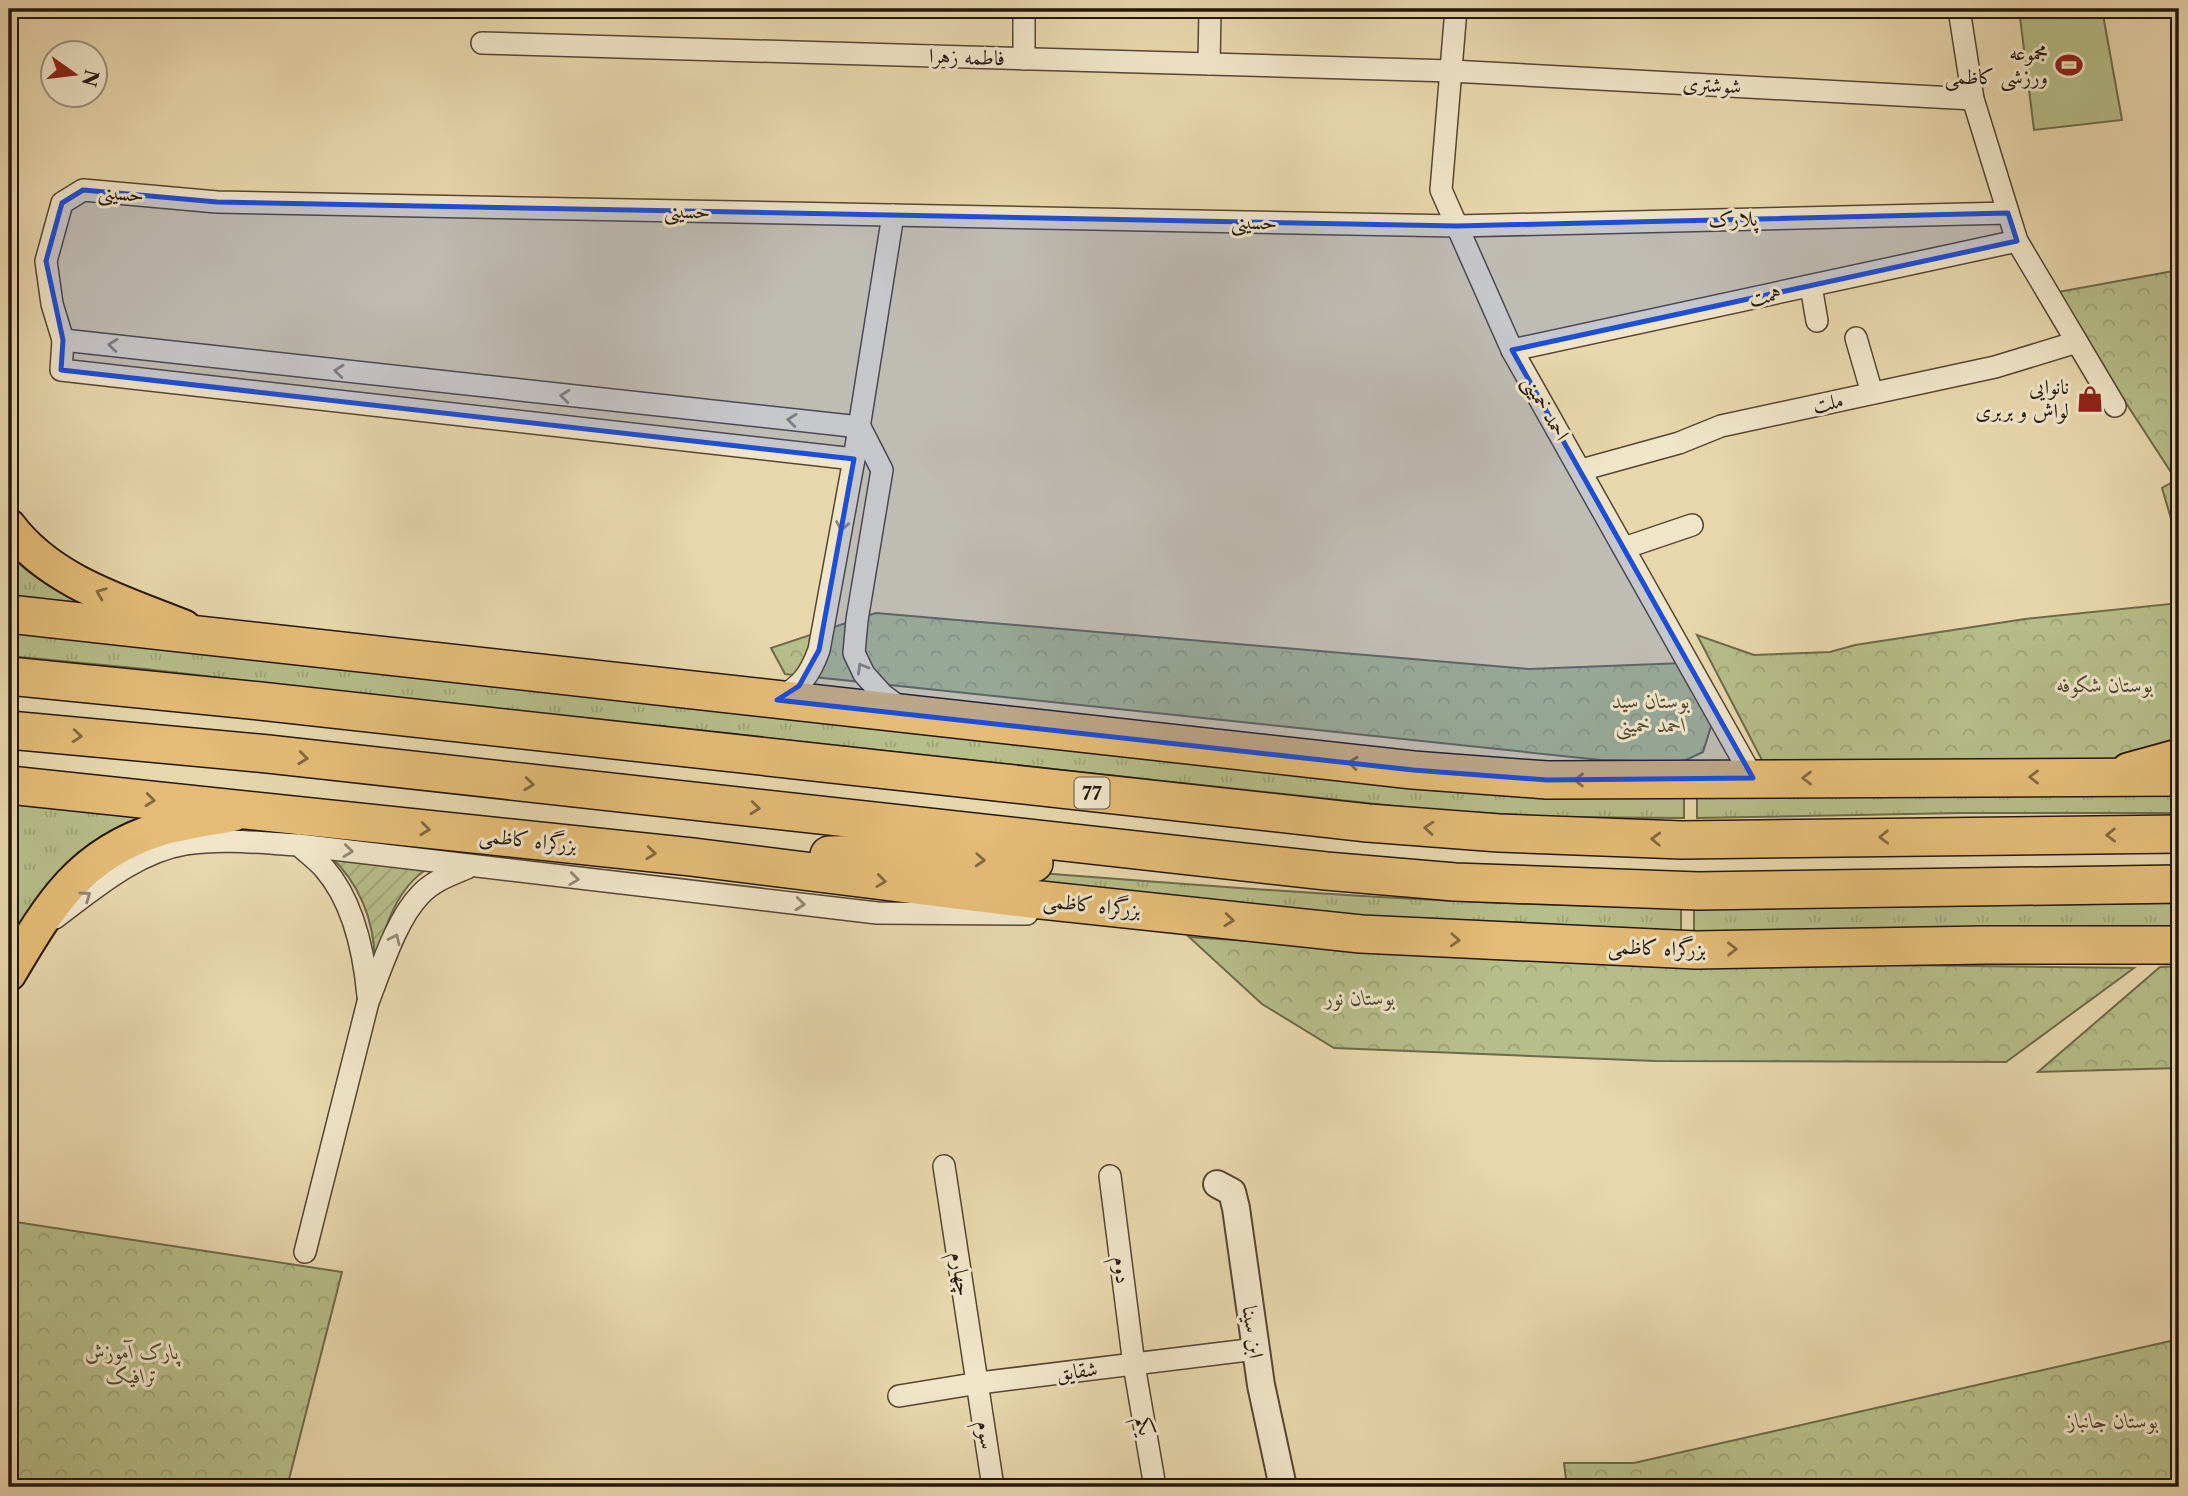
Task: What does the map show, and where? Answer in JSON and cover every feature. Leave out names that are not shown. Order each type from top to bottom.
[{"type":"highway","points":[[9,614],[1440,772],[1547,780],[2179,777]]},
{"type":"highway","name":"77","points":[[9,676],[260,701],[1368,823],[1499,833],[1682,839],[2179,834]]},
{"type":"highway","points":[[9,730],[268,754],[1326,871],[1455,882],[1684,891],[2179,884]]},
{"type":"highway","name":"بزرگراه کاظمی","points":[[9,785],[692,857],[1012,897],[1361,934],[1650,949],[1985,944],[2179,946]]},
{"type":"highway","points":[[692,857],[889,855],[1076,866],[1190,856]]},
{"type":"main road","points":[[9,526],[24,546],[68,578],[209,638]]},
{"type":"main road","points":[[2102,776],[2179,756]]},
{"type":"main road","points":[[9,974],[31,936],[69,884],[97,858],[121,844],[161,828],[253,811]]},
{"type":"street","points":[[1024,9],[1024,59]]},
{"type":"street","points":[[1209,64],[1210,9]]},
{"type":"street","name":"احمد خمینی","points":[[1456,9],[1441,190],[1512,350],[1753,778]]},
{"type":"street","points":[[1959,9],[1973,99],[2017,241],[2115,406]]},
{"type":"street","name":"فاطمه زهرا","points":[[482,43],[1451,71]]},
{"type":"street","name":"شوشتری","points":[[1451,71],[1973,99]]},
{"type":"street","name":"حسینی","points":[[854,459],[61,370],[63,340],[52,304],[47,261],[62,203],[83,190],[217,202],[1457,226]]},
{"type":"street","name":"پلارک","points":[[1457,226],[2008,213]]},
{"type":"street","points":[[777,700],[799,686],[811,672],[819,650],[860,427],[892,215]]},
{"type":"street","name":"همت","points":[[1512,350],[2017,241]]},
{"type":"street","points":[[1811,286],[1817,321]]},
{"type":"street","points":[[1856,338],[1872,393]]},
{"type":"street","points":[[63,340],[860,427]]},
{"type":"street","name":"ملت","points":[[1581,470],[1679,443],[1721,426],[1995,367],[2077,342]]},
{"type":"street","points":[[860,427],[882,470],[854,653],[864,674],[883,695],[911,715]]},
{"type":"street","points":[[1624,548],[1692,525]]},
{"type":"street","points":[[31,936],[137,861],[184,844],[232,841],[299,845],[877,913],[1192,916]]},
{"type":"street","points":[[299,845],[324,868],[342,895],[356,930],[365,966],[368,1002]]},
{"type":"street","points":[[305,1252],[368,1002],[393,942],[420,895],[439,880],[470,866]]},
{"type":"street","name":"چهارم","points":[[944,1166],[979,1383]]},
{"type":"street","name":"دوم","points":[[1111,1176],[1134,1364]]},
{"type":"street","name":"ابن سینا","points":[[1217,1184],[1232,1192],[1236,1208],[1261,1385],[1283,1487]]},
{"type":"street","name":"شقایق","points":[[899,1396],[979,1383],[1256,1349]]},
{"type":"street","name":"یکم","points":[[1134,1364],[1156,1487]]},
{"type":"street","name":"سوم","points":[[979,1383],[993,1487]]},
{"type":"highlighted area","points":[[83,190],[217,202],[1457,226],[2008,213],[2017,241],[1512,350],[1753,778],[1547,780],[1413,770],[777,700],[799,686],[819,650],[854,459],[61,370],[63,340],[46,261],[62,203]]},
{"type":"green space","name":"مجموعه ورزشی کاظمی","points":[[2019,9],[2102,9],[2122,120],[2034,130]]},
{"type":"green space","points":[[2179,270],[2179,546],[2162,488],[2176,480],[2072,320],[2058,292]]},
{"type":"green space","points":[[9,552],[39,579],[102,609],[9,599]]},
{"type":"green space","name":"بوستان شکوفه","points":[[2179,603],[2179,741],[2111,760],[1763,762],[1697,635],[1754,655],[1830,652],[1855,645],[2025,619]]},
{"type":"green space","name":"بوستان سید احمد خمینی","points":[[876,613],[1529,669],[1684,663],[1713,720],[1703,752],[1682,762],[1601,760],[785,674],[771,648]]},
{"type":"green space","points":[[9,628],[1684,794],[1684,818],[1550,817],[1432,810],[9,656]]},
{"type":"green space","points":[[2179,788],[2179,813],[1961,813],[1697,818],[1697,793]]},
{"type":"green space","points":[[9,799],[169,817],[50,883],[27,912],[9,944]]},
{"type":"green space","points":[[330,856],[429,868],[408,886],[393,909],[375,962],[372,932],[364,904],[350,879]]},
{"type":"green space","points":[[1027,872],[1436,900],[1681,907],[1681,935],[1344,918],[1015,881]]},
{"type":"green space","points":[[2179,903],[2179,927],[1694,935],[1694,909]]},
{"type":"green space","name":"بوستان نور","points":[[1189,937],[1357,948],[1667,962],[2134,968],[2006,1062],[1655,1061],[1334,1048],[1262,1004]]},
{"type":"green space","points":[[2179,966],[2179,1068],[2038,1072],[2160,967]]},
{"type":"green space","name":"پارک آموزش ترافیک","points":[[9,1221],[342,1272],[287,1487],[9,1487]]},
{"type":"green space","name":"بوستان جانباز","points":[[2179,1339],[2179,1487],[1567,1487],[1564,1463],[1634,1463]]},
{"type":"place","name":"مجموعه ورزشی کاظمی","points":[[2069,65]]},
{"type":"place","name":"نانوایی لواش و بربری","points":[[2090,399]]}]
